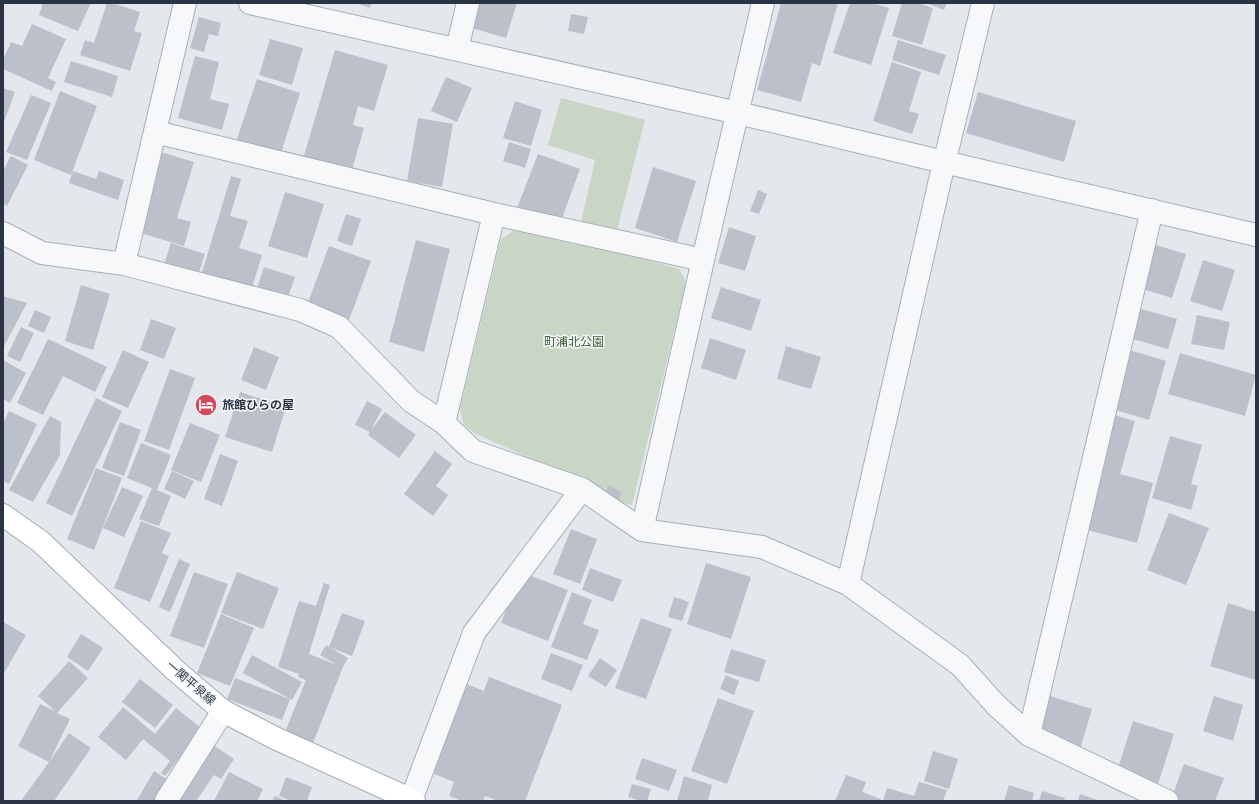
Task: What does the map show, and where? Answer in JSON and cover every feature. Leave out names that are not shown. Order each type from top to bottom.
[{"type":"main road","name":"一関平泉線","points":[[3,515],[41,542],[175,670],[223,711],[275,738],[412,800]]},
{"type":"street","points":[[124,264],[185,3]]},
{"type":"street","points":[[250,3],[738,113],[1256,235]]},
{"type":"street","points":[[457,49],[468,3]]},
{"type":"street","points":[[642,530],[763,3]]},
{"type":"street","points":[[848,584],[944,162],[983,3]]},
{"type":"street","points":[[155,132],[494,214],[703,260]]},
{"type":"street","points":[[1029,735],[1152,210]]},
{"type":"street","points":[[444,423],[494,214]]},
{"type":"street","points":[[3,233],[42,253],[124,264],[300,310],[339,327],[411,401],[444,423],[473,451],[582,489],[642,530],[762,547],[848,584],[960,665],[996,706],[1029,735],[1167,801]]},
{"type":"street","points":[[412,800],[474,633],[582,489]]},
{"type":"street","points":[[166,801],[223,711]]},
{"type":"green space","name":"町浦北公園","points":[[561,98],[645,120],[612,250],[679,269],[686,282],[632,505],[616,501],[586,478],[538,462],[476,434],[464,425],[460,409],[501,239],[516,229],[576,245],[595,160],[548,145]]},
{"type":"building","points":[[43,3],[91,3],[78,31],[39,15]]},
{"type":"building","points":[[107,3],[112,3],[140,12],[134,31],[142,33],[130,71],[80,55],[85,40],[94,43]]},
{"type":"building","points":[[356,3],[372,3],[370,8]]},
{"type":"building","points":[[480,3],[517,3],[506,38],[472,28]]},
{"type":"building","points":[[781,3],[838,3],[820,66],[812,63],[801,102],[757,90]]},
{"type":"building","points":[[850,3],[872,3],[889,8],[871,65],[833,53]]},
{"type":"building","points":[[902,3],[918,3],[933,8],[922,45],[892,36]]},
{"type":"building","points":[[926,3],[947,3],[944,10]]},
{"type":"building","points":[[571,14],[588,17],[584,34],[568,31]]},
{"type":"building","points":[[199,17],[221,23],[218,36],[209,34],[204,52],[190,48]]},
{"type":"building","points":[[32,24],[66,39],[48,78],[56,82],[52,91],[3,69],[3,60],[11,42],[22,46]]},
{"type":"building","points":[[270,39],[303,48],[292,85],[259,75]]},
{"type":"building","points":[[898,40],[946,55],[939,75],[892,60]]},
{"type":"building","points":[[335,50],[388,65],[374,111],[358,106],[353,125],[364,128],[351,173],[303,159]]},
{"type":"building","points":[[195,56],[219,62],[210,99],[229,104],[222,130],[178,118]]},
{"type":"building","points":[[71,61],[118,76],[112,97],[64,82]]},
{"type":"building","points":[[892,62],[921,72],[909,111],[919,114],[912,134],[873,121]]},
{"type":"building","points":[[446,77],[472,88],[457,122],[431,111]]},
{"type":"building","points":[[257,79],[300,93],[279,159],[235,145]]},
{"type":"building","points":[[3,88],[15,92],[3,125]]},
{"type":"building","points":[[60,91],[97,106],[71,175],[34,160]]},
{"type":"building","points":[[978,92],[1076,121],[1064,162],[966,133]]},
{"type":"building","points":[[31,95],[51,103],[27,160],[6,152]]},
{"type":"building","points":[[515,101],[542,110],[531,146],[503,138]]},
{"type":"building","points":[[418,118],[453,124],[442,187],[407,181]]},
{"type":"building","points":[[509,142],[531,149],[525,168],[503,161]]},
{"type":"building","points":[[161,152],[194,162],[177,218],[191,222],[184,246],[137,232]]},
{"type":"building","points":[[538,154],[580,169],[560,224],[517,208]]},
{"type":"building","points":[[11,156],[28,165],[7,206],[3,203],[3,171]]},
{"type":"building","points":[[653,167],[696,181],[677,242],[635,228]]},
{"type":"building","points":[[73,171],[96,179],[99,171],[124,180],[118,200],[69,183]]},
{"type":"building","points":[[231,176],[241,179],[230,216],[248,221],[239,248],[262,255],[250,294],[200,279]]},
{"type":"building","points":[[758,190],[767,194],[759,214],[750,211]]},
{"type":"building","points":[[285,192],[324,204],[307,258],[268,246]]},
{"type":"building","points":[[346,214],[361,219],[352,246],[337,241]]},
{"type":"building","points":[[729,227],[756,236],[745,271],[718,263]]},
{"type":"building","points":[[416,240],[450,249],[424,352],[389,342]]},
{"type":"building","points":[[171,243],[205,254],[197,278],[163,267]]},
{"type":"building","points":[[1149,243],[1186,254],[1172,298],[1136,287]]},
{"type":"building","points":[[329,246],[371,261],[349,320],[307,305]]},
{"type":"building","points":[[1203,260],[1235,270],[1222,311],[1190,301]]},
{"type":"building","points":[[264,267],[295,277],[286,303],[255,294]]},
{"type":"building","points":[[81,285],[110,294],[93,350],[65,341]]},
{"type":"building","points":[[721,287],[761,300],[751,331],[711,318]]},
{"type":"building","points":[[3,296],[27,303],[3,348]]},
{"type":"building","points":[[1138,308],[1177,319],[1168,349],[1129,338]]},
{"type":"building","points":[[35,310],[51,317],[44,333],[28,326]]},
{"type":"building","points":[[1197,315],[1230,322],[1224,350],[1191,344]]},
{"type":"building","points":[[151,319],[176,328],[164,359],[140,350]]},
{"type":"building","points":[[21,327],[34,333],[20,362],[7,356]]},
{"type":"building","points":[[710,338],[746,350],[736,380],[701,368]]},
{"type":"building","points":[[48,339],[107,367],[95,392],[63,376],[43,415],[17,403]]},
{"type":"building","points":[[786,346],[821,357],[811,389],[777,379]]},
{"type":"building","points":[[254,347],[279,357],[266,390],[241,380]]},
{"type":"building","points":[[1126,349],[1166,361],[1149,420],[1109,408]]},
{"type":"building","points":[[123,350],[149,362],[128,408],[102,397]]},
{"type":"building","points":[[1180,353],[1256,375],[1245,416],[1168,394]]},
{"type":"building","points":[[3,360],[26,373],[10,403],[3,399]]},
{"type":"building","points":[[170,369],[195,378],[169,450],[144,441]]},
{"type":"building","points":[[240,392],[286,407],[272,452],[225,437]]},
{"type":"building","points":[[96,398],[122,411],[72,516],[46,503]]},
{"type":"building","points":[[367,401],[382,409],[371,430],[385,412],[416,435],[399,458],[368,435],[370,432],[355,425]]},
{"type":"building","points":[[9,411],[37,424],[9,484],[3,481],[3,424]]},
{"type":"building","points":[[1114,415],[1135,421],[1120,474],[1153,483],[1137,543],[1083,529]]},
{"type":"building","points":[[50,416],[61,422],[60,455],[33,502],[9,490]]},
{"type":"building","points":[[120,422],[141,430],[124,476],[102,468]]},
{"type":"building","points":[[190,423],[220,435],[201,482],[171,470]]},
{"type":"building","points":[[1170,436],[1202,445],[1191,484],[1198,486],[1191,510],[1152,498]]},
{"type":"building","points":[[141,443],[171,455],[157,490],[127,478]]},
{"type":"building","points":[[435,451],[452,464],[436,486],[448,495],[433,516],[404,494]]},
{"type":"building","points":[[220,454],[238,461],[222,506],[204,499]]},
{"type":"building","points":[[96,468],[122,478],[94,550],[67,539]]},
{"type":"building","points":[[172,471],[194,481],[185,499],[164,489]]},
{"type":"building","points":[[609,485],[622,493],[614,507],[601,499]]},
{"type":"building","points":[[122,487],[143,496],[124,537],[103,528]]},
{"type":"building","points":[[152,488],[171,496],[159,526],[139,519]]},
{"type":"building","points":[[1169,513],[1209,528],[1186,585],[1147,570]]},
{"type":"building","points":[[141,521],[171,533],[162,553],[169,556],[150,602],[114,588]]},
{"type":"building","points":[[571,529],[597,539],[580,584],[553,574]]},
{"type":"building","points":[[179,559],[190,564],[170,612],[159,607]]},
{"type":"building","points":[[706,563],[751,577],[731,639],[687,624]]},
{"type":"building","points":[[590,568],[622,580],[613,602],[582,590]]},
{"type":"building","points":[[194,572],[228,584],[204,648],[170,636]]},
{"type":"building","points":[[237,572],[279,588],[263,629],[221,613]]},
{"type":"building","points":[[521,572],[568,590],[548,641],[501,623]]},
{"type":"building","points":[[324,583],[330,585],[309,654],[337,665],[320,655],[326,645],[348,658],[313,743],[285,732],[306,680],[298,677],[299,674],[278,667],[299,601],[316,606]]},
{"type":"building","points":[[572,592],[592,600],[583,624],[599,630],[587,660],[551,647]]},
{"type":"building","points":[[674,597],[689,602],[682,621],[668,617]]},
{"type":"building","points":[[1228,603],[1256,612],[1256,680],[1210,666]]},
{"type":"building","points":[[342,613],[365,621],[352,656],[329,647]]},
{"type":"building","points":[[221,614],[254,628],[230,686],[197,673]]},
{"type":"building","points":[[641,618],[672,629],[646,699],[615,688]]},
{"type":"building","points":[[3,622],[26,635],[3,675]]},
{"type":"building","points":[[81,634],[103,648],[88,671],[67,657]]},
{"type":"building","points":[[731,649],[766,660],[759,682],[724,672]]},
{"type":"building","points":[[551,653],[583,665],[572,691],[541,679]]},
{"type":"building","points":[[252,655],[302,682],[292,700],[243,673]]},
{"type":"building","points":[[600,658],[617,670],[606,687],[588,676]]},
{"type":"building","points":[[69,661],[88,678],[57,713],[70,719],[49,762],[18,746],[40,704],[55,711],[38,696]]},
{"type":"building","points":[[726,675],[739,681],[734,695],[720,689]]},
{"type":"building","points":[[489,677],[562,705],[525,801],[498,801],[485,796],[483,801],[462,801],[449,796],[454,782],[427,771],[461,682],[484,691]]},
{"type":"building","points":[[235,678],[290,699],[282,720],[227,699]]},
{"type":"building","points":[[140,679],[173,705],[155,728],[122,702]]},
{"type":"building","points":[[1050,696],[1092,709],[1078,756],[1036,743]]},
{"type":"building","points":[[1214,696],[1243,705],[1233,741],[1203,731]]},
{"type":"building","points":[[718,698],[754,711],[727,784],[691,771]]},
{"type":"building","points":[[123,707],[155,734],[176,708],[202,729],[165,776],[161,773],[170,761],[143,739],[126,760],[98,737]]},
{"type":"building","points":[[1133,721],[1174,734],[1158,784],[1117,771]]},
{"type":"building","points":[[69,733],[91,748],[54,801],[21,801]]},
{"type":"building","points":[[210,743],[234,759],[221,779],[214,775],[196,801],[171,801]]},
{"type":"building","points":[[933,751],[958,759],[949,789],[924,781]]},
{"type":"building","points":[[642,758],[677,770],[669,791],[635,779]]},
{"type":"building","points":[[1184,764],[1224,778],[1215,801],[1181,801],[1172,797]]},
{"type":"building","points":[[154,771],[168,780],[155,801],[137,800]]},
{"type":"building","points":[[229,772],[263,789],[257,801],[214,801]]},
{"type":"building","points":[[846,775],[866,782],[862,792],[881,799],[880,801],[835,801]]},
{"type":"building","points":[[684,776],[712,785],[708,801],[677,801]]},
{"type":"building","points":[[286,777],[312,787],[307,801],[291,801],[279,796]]},
{"type":"building","points":[[919,782],[947,790],[943,801],[883,801],[887,788],[914,796]]},
{"type":"building","points":[[632,784],[651,789],[647,801],[640,801],[628,797]]},
{"type":"building","points":[[1009,785],[1034,793],[1032,801],[1004,801]]},
{"type":"building","points":[[1042,791],[1065,798],[1064,801],[1039,801]]},
{"type":"building","points":[[1080,794],[1100,801],[1078,801]]},
{"type":"building","points":[[275,796],[285,801],[272,801]]},
{"type":"place","name":"旅館ひらの屋","points":[[206,405]]}]
